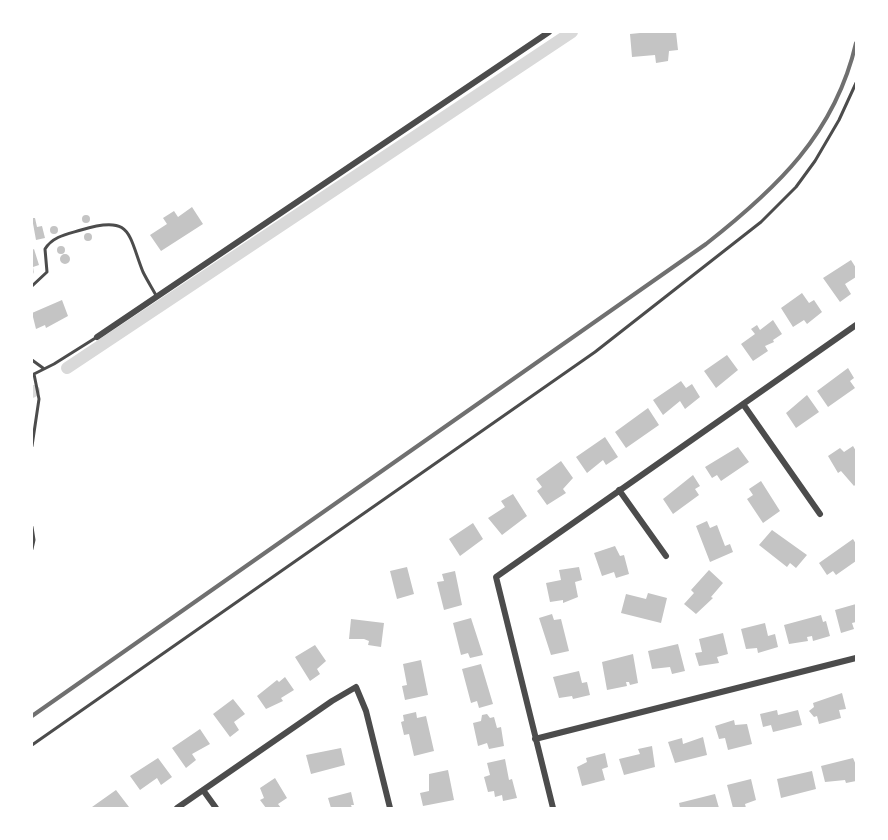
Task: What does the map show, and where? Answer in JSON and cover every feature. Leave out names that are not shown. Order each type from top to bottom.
[{"type":"street","points":[[97,337],[549,32]]},
{"type":"street","points":[[553,808],[496,577],[856,325]]},
{"type":"street","points":[[743,404],[820,514]]},
{"type":"street","points":[[619,490],[666,556]]},
{"type":"street","points":[[536,739],[856,658]]},
{"type":"street","points":[[177,808],[332,701],[356,687],[366,711],[390,808]]},
{"type":"street","points":[[203,790],[216,808]]},
{"type":"lane","points":[[32,745],[595,352],[761,222],[796,187],[815,161],[839,120],[856,83]]},
{"type":"lane","points":[[32,286],[47,272],[45,249],[54,239],[84,229],[117,224],[126,230],[134,241],[144,272],[157,297]]},
{"type":"lane","points":[[32,446],[39,399],[33,375],[97,337]]},
{"type":"lane","points":[[32,360],[43,368]]},
{"type":"lane","points":[[32,526],[34,540],[32,549]]},
{"type":"building","points":[[676,32],[678,50],[669,51],[668,61],[656,63],[655,55],[632,57],[630,34]]},
{"type":"building","points":[[192,207],[203,224],[161,251],[150,235],[167,224],[163,218],[174,211],[178,217]]},
{"type":"building","points":[[86,215],[90,219],[86,223],[82,219]]},
{"type":"building","points":[[32,218],[35,218],[37,227],[42,226],[45,238],[36,240]]},
{"type":"building","points":[[54,226],[58,230],[54,234],[50,230]]},
{"type":"building","points":[[88,233],[92,237],[88,241],[84,237]]},
{"type":"building","points":[[61,246],[65,250],[61,254],[57,250]]},
{"type":"building","points":[[34,249],[39,265],[33,267],[34,274],[32,270],[32,250]]},
{"type":"building","points":[[65,254],[69,255],[69,263],[65,264],[61,263],[60,259],[61,255]]},
{"type":"building","points":[[851,260],[856,268],[856,277],[845,284],[851,294],[840,302],[823,278]]},
{"type":"building","points":[[802,293],[809,303],[814,300],[822,312],[807,324],[804,320],[793,327],[781,308]]},
{"type":"building","points":[[62,300],[68,316],[46,328],[45,325],[36,329],[32,313]]},
{"type":"building","points":[[773,320],[782,334],[773,340],[774,342],[765,346],[768,351],[753,361],[741,344],[755,334],[751,329],[757,325],[760,330]]},
{"type":"building","points":[[727,355],[738,370],[716,388],[704,371]]},
{"type":"building","points":[[848,368],[854,378],[850,381],[855,388],[828,407],[817,391]]},
{"type":"building","points":[[681,381],[686,388],[692,384],[700,397],[685,409],[680,401],[663,415],[653,400]]},
{"type":"building","points":[[807,395],[819,412],[796,428],[786,413]]},
{"type":"building","points":[[648,408],[659,425],[626,448],[615,432]]},
{"type":"building","points":[[605,437],[618,457],[606,465],[603,460],[587,473],[576,457]]},
{"type":"building","points":[[853,446],[856,451],[856,484],[854,486],[841,471],[838,473],[828,456],[840,448],[844,452]]},
{"type":"building","points":[[738,447],[749,462],[721,481],[717,475],[712,478],[705,467]]},
{"type":"building","points":[[561,461],[573,478],[563,489],[566,493],[547,505],[537,491],[542,487],[536,479]]},
{"type":"building","points":[[693,475],[700,486],[695,489],[699,495],[673,514],[663,499]]},
{"type":"building","points":[[761,481],[780,511],[763,523],[747,499],[753,495],[749,489]]},
{"type":"building","points":[[513,494],[527,516],[502,535],[488,518],[505,507],[501,501]]},
{"type":"building","points":[[707,521],[710,528],[717,525],[725,546],[730,544],[733,552],[710,562],[696,526]]},
{"type":"building","points":[[473,523],[483,539],[460,556],[449,539]]},
{"type":"building","points":[[772,530],[807,555],[796,568],[790,563],[787,567],[759,545]]},
{"type":"building","points":[[853,539],[856,544],[856,561],[836,575],[833,571],[827,575],[819,563]]},
{"type":"building","points":[[615,546],[620,556],[624,555],[629,574],[616,578],[614,572],[602,576],[594,553]]},
{"type":"building","points":[[407,567],[414,594],[397,599],[390,571]]},
{"type":"building","points":[[579,567],[582,580],[575,582],[578,597],[563,603],[563,600],[550,602],[546,583],[561,580],[559,570]]},
{"type":"building","points":[[709,570],[723,583],[711,597],[713,598],[696,614],[684,604],[694,593],[691,590]]},
{"type":"building","points":[[455,571],[462,605],[444,610],[437,582],[444,581],[442,574]]},
{"type":"building","points":[[648,593],[667,598],[661,623],[621,613],[626,594],[646,599]]},
{"type":"building","points":[[856,604],[856,622],[852,623],[854,629],[841,633],[835,610]]},
{"type":"building","points":[[552,614],[554,620],[561,619],[569,651],[551,655],[539,618]]},
{"type":"building","points":[[821,615],[823,622],[826,621],[830,636],[813,641],[812,636],[807,637],[808,641],[789,644],[784,625]]},
{"type":"building","points":[[471,618],[483,655],[470,658],[468,653],[461,655],[453,623]]},
{"type":"building","points":[[351,619],[384,623],[381,647],[368,645],[369,641],[364,639],[349,639]]},
{"type":"building","points":[[765,623],[768,636],[775,634],[778,647],[758,653],[757,648],[746,649],[741,629]]},
{"type":"building","points":[[723,633],[728,654],[717,657],[719,663],[699,666],[695,653],[702,652],[699,639]]},
{"type":"building","points":[[678,644],[685,671],[672,674],[670,667],[652,669],[648,651]]},
{"type":"building","points":[[315,645],[326,661],[317,669],[320,674],[310,681],[295,657]]},
{"type":"building","points":[[633,654],[638,683],[630,685],[626,682],[627,686],[607,690],[602,662]]},
{"type":"building","points":[[421,660],[428,695],[405,700],[402,686],[407,685],[403,664]]},
{"type":"building","points":[[481,664],[493,704],[479,708],[477,701],[471,703],[462,669]]},
{"type":"building","points":[[579,671],[582,683],[587,682],[590,695],[573,699],[572,696],[559,698],[553,677]]},
{"type":"building","points":[[285,677],[294,690],[281,698],[283,701],[266,709],[257,696],[277,680],[279,682]]},
{"type":"building","points":[[842,693],[846,709],[839,710],[841,718],[819,724],[817,716],[814,717],[809,711],[814,707],[813,703]]},
{"type":"building","points":[[233,699],[245,714],[234,722],[239,730],[230,737],[213,714]]},
{"type":"building","points":[[777,710],[778,715],[798,710],[802,725],[773,732],[771,725],[763,727],[760,714]]},
{"type":"building","points":[[416,712],[417,718],[426,716],[434,751],[414,756],[409,734],[404,735],[401,722],[404,721],[403,715]]},
{"type":"building","points":[[487,714],[490,718],[494,717],[497,728],[501,727],[504,746],[489,749],[487,743],[478,746],[473,723],[481,721],[482,715]]},
{"type":"building","points":[[734,720],[735,725],[747,724],[752,744],[728,750],[725,738],[719,739],[715,726]]},
{"type":"building","points":[[200,729],[210,744],[192,754],[196,760],[186,768],[172,748]]},
{"type":"building","points":[[703,737],[707,755],[675,763],[668,742],[682,738],[683,744]]},
{"type":"building","points":[[652,746],[655,767],[624,775],[619,759],[640,754],[638,749]]},
{"type":"building","points":[[341,748],[345,765],[311,774],[306,755]]},
{"type":"building","points":[[605,753],[608,767],[602,769],[605,780],[582,786],[577,767],[587,762],[586,758]]},
{"type":"building","points":[[158,758],[172,777],[161,785],[157,778],[140,790],[130,776]]},
{"type":"building","points":[[853,758],[856,765],[856,781],[825,782],[821,766]]},
{"type":"building","points":[[505,759],[509,780],[512,779],[517,798],[503,801],[502,795],[495,797],[494,791],[488,792],[484,777],[490,775],[487,763]]},
{"type":"building","points":[[448,770],[454,800],[423,806],[420,793],[429,791],[429,774]]},
{"type":"building","points":[[812,771],[816,789],[781,798],[777,779]]},
{"type":"building","points":[[275,778],[287,798],[278,804],[281,808],[266,808],[260,800],[264,798],[260,788]]},
{"type":"building","points":[[751,779],[756,800],[745,804],[746,808],[733,808],[727,785]]},
{"type":"building","points":[[116,790],[129,807],[92,807]]},
{"type":"building","points":[[351,792],[354,805],[351,805],[352,808],[331,808],[328,798]]},
{"type":"building","points":[[715,794],[719,808],[680,808],[679,803]]},
{"type":"waterway","points":[[67,368],[572,32]]},
{"type":"railway","points":[[32,716],[706,244],[732,223],[779,180],[818,132],[834,105],[856,43]]}]
